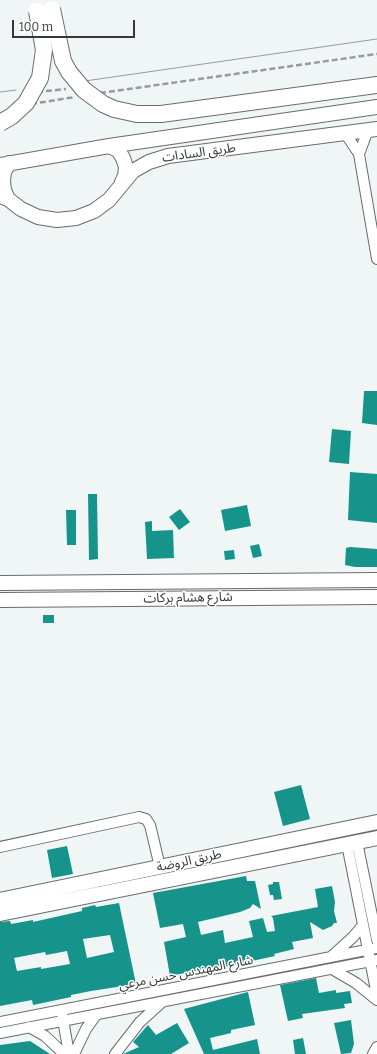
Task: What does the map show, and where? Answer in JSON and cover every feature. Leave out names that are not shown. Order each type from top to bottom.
[{"type":"main road","points":[[44,5],[69,72],[84,90],[103,104],[114,109],[138,114],[162,114],[377,86]]},
{"type":"main road","points":[[0,123],[12,116],[26,103],[40,78],[44,50],[44,5]]},
{"type":"street","name":"طريق السادات","points":[[4,164],[109,146],[377,107]]},
{"type":"street","name":"طريق السادات","points":[[4,197],[21,209],[38,217],[57,220],[76,218],[94,211],[109,200],[120,184],[132,171],[149,162],[168,156],[373,130]]},
{"type":"street","points":[[359,154],[364,138],[373,130]]},
{"type":"street","points":[[345,133],[359,154],[377,259]]},
{"type":"street","points":[[164,139],[159,147],[160,151],[168,156]]},
{"type":"street","points":[[109,146],[120,154],[126,167],[125,176],[120,184]]},
{"type":"street","points":[[4,164],[4,197]]},
{"type":"street","name":"شارع هشام بركات","points":[[0,583],[377,580]]},
{"type":"street","points":[[305,581],[306,597]]},
{"type":"street","name":"شارع هشام بركات","points":[[0,600],[377,596]]},
{"type":"street","points":[[0,847],[139,817],[146,819],[150,825],[160,867]]},
{"type":"street","name":"طريق الروضة","points":[[0,900],[377,822]]},
{"type":"street","name":"طريق الروضة","points":[[0,914],[377,838]]},
{"type":"street","points":[[352,843],[363,925],[373,949],[377,995]]},
{"type":"street","points":[[352,843],[377,940]]},
{"type":"street","points":[[224,854],[222,861],[229,868]]},
{"type":"street","points":[[189,861],[194,867],[192,875]]},
{"type":"street","points":[[329,958],[342,948],[363,925]]},
{"type":"street","name":"شارع المهندس حسن مرعي","points":[[0,1022],[373,949]]},
{"type":"street","name":"شارع المهندس حسن مرعي","points":[[0,1033],[374,961]]},
{"type":"street","points":[[332,969],[356,983],[377,1000]]},
{"type":"street","points":[[115,1054],[140,1022],[162,1002]]},
{"type":"street","points":[[61,1010],[69,1054]]},
{"type":"street","points":[[74,1054],[86,1029],[96,1015]]},
{"type":"street","points":[[29,1028],[45,1036],[64,1054]]},
{"type":"street","points":[[373,1054],[377,1047]]},
{"type":"building","points":[[364,391],[377,391],[377,425],[362,423]]},
{"type":"building","points":[[332,429],[351,431],[349,464],[329,462]]},
{"type":"building","points":[[350,472],[377,474],[377,523],[348,520]]},
{"type":"building","points":[[88,494],[97,494],[98,559],[89,560]]},
{"type":"building","points":[[247,505],[251,526],[225,531],[221,510]]},
{"type":"building","points":[[180,509],[190,522],[179,530],[169,517]]},
{"type":"building","points":[[66,510],[76,510],[76,545],[67,545]]},
{"type":"building","points":[[152,521],[152,531],[173,530],[174,558],[147,559],[145,522]]},
{"type":"building","points":[[259,544],[262,556],[253,558],[250,546]]},
{"type":"building","points":[[346,548],[377,549],[377,567],[355,567],[345,565]]},
{"type":"building","points":[[234,550],[235,559],[225,560],[224,551]]},
{"type":"building","points":[[43,615],[54,615],[54,623],[43,623]]},
{"type":"building","points":[[301,785],[310,819],[283,826],[274,792]]},
{"type":"building","points":[[67,846],[73,874],[52,878],[47,850]]},
{"type":"building","points":[[246,876],[247,881],[255,881],[261,909],[253,904],[250,908],[240,912],[198,922],[201,935],[223,930],[225,943],[253,937],[249,921],[263,918],[267,932],[275,931],[273,918],[271,916],[318,907],[315,889],[332,886],[335,902],[334,911],[337,923],[334,923],[332,926],[323,930],[310,922],[313,938],[292,942],[294,949],[274,954],[275,956],[215,969],[215,967],[170,976],[164,942],[186,937],[183,924],[160,928],[153,893]]},
{"type":"building","points":[[273,882],[279,882],[282,899],[274,900],[273,895],[270,895],[268,885],[273,884]]},
{"type":"building","points":[[119,903],[136,984],[71,995],[71,997],[33,1005],[32,1000],[0,1006],[0,922],[10,921],[11,924],[33,920],[33,922],[82,911],[82,908],[95,905],[96,907]],"holes":[[[110,935],[114,952],[87,958],[83,939]],[[67,951],[70,964],[17,971],[14,958],[45,952],[46,955]]]},
{"type":"building","points":[[316,978],[319,993],[336,990],[336,993],[350,991],[352,1003],[344,1004],[345,1008],[302,1014],[303,1018],[288,1021],[280,985]]},
{"type":"building","points":[[248,992],[255,1025],[231,1030],[231,1033],[210,1038],[213,1050],[257,1039],[260,1054],[204,1054],[184,1009]]},
{"type":"building","points":[[351,1020],[354,1044],[351,1053],[341,1054],[334,1023]]},
{"type":"building","points":[[177,1023],[189,1043],[171,1054],[123,1054],[139,1047],[133,1042],[148,1025],[156,1035]]},
{"type":"building","points":[[303,1038],[306,1054],[295,1054],[293,1040]]},
{"type":"building","points":[[30,1041],[50,1054],[0,1054],[0,1045]]},
{"type":"tram line","points":[[85,81],[377,39]]},
{"type":"tram line","points":[[0,92],[16,90]]},
{"type":"railway","points":[[100,93],[377,54]]},
{"type":"railway","points":[[37,92],[66,89]]},
{"type":"railway","points":[[31,104],[75,97]]}]
